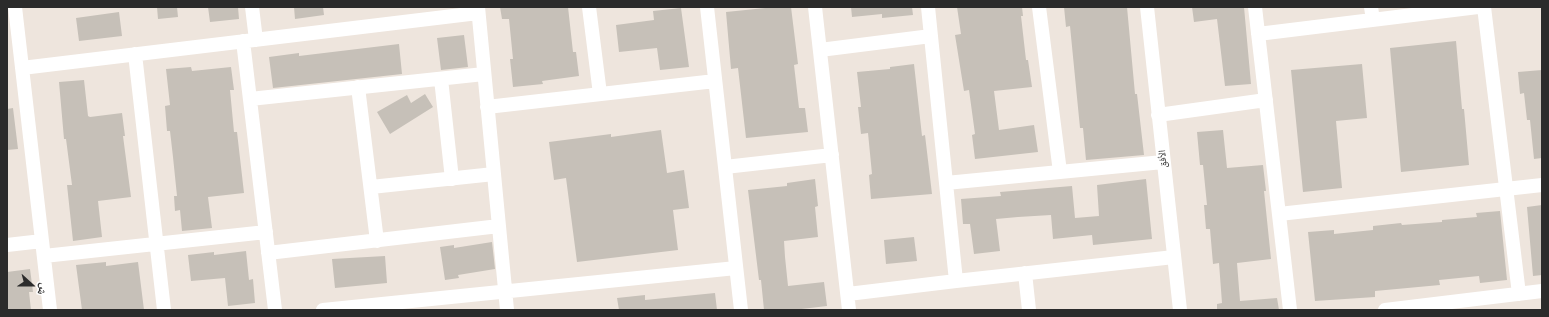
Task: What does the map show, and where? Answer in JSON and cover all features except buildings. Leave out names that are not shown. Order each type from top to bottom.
[{"type":"street","points":[[15,7],[50,310]]},
{"type":"street","points":[[252,7],[249,40],[250,99],[275,310]]},
{"type":"street","points":[[589,7],[600,94]]},
{"type":"street","points":[[707,7],[741,310]]},
{"type":"street","points":[[815,7],[849,310]]},
{"type":"street","points":[[928,7],[956,281]]},
{"type":"street","points":[[1039,7],[1060,172]]},
{"type":"street","name":"الأفق","points":[[1147,7],[1180,310]]},
{"type":"street","points":[[1255,7],[1290,310]]},
{"type":"street","points":[[1258,34],[1372,14],[1478,7]]},
{"type":"street","points":[[1484,7],[1507,189],[1518,294]]},
{"type":"street","points":[[22,68],[478,10],[507,310]]},
{"type":"street","points":[[820,50],[931,36]]},
{"type":"street","points":[[135,54],[164,310]]},
{"type":"street","points":[[250,99],[484,74]]},
{"type":"street","points":[[441,79],[452,178]]},
{"type":"street","points":[[487,107],[715,81]]},
{"type":"street","points":[[358,87],[377,241]]},
{"type":"street","points":[[1158,115],[1266,100]]},
{"type":"street","points":[[725,167],[832,155]]},
{"type":"street","points":[[946,183],[1163,162]]},
{"type":"street","points":[[371,187],[494,174]]},
{"type":"street","points":[[1279,214],[1542,185]]},
{"type":"street","points":[[268,254],[499,226]]},
{"type":"street","points":[[44,256],[266,232]]},
{"type":"street","points":[[7,245],[42,241]]},
{"type":"street","points":[[848,294],[1025,273],[1174,258]]},
{"type":"street","points":[[323,310],[736,268]]},
{"type":"street","points":[[1025,273],[1029,310]]},
{"type":"street","points":[[1385,310],[1542,291]]}]
